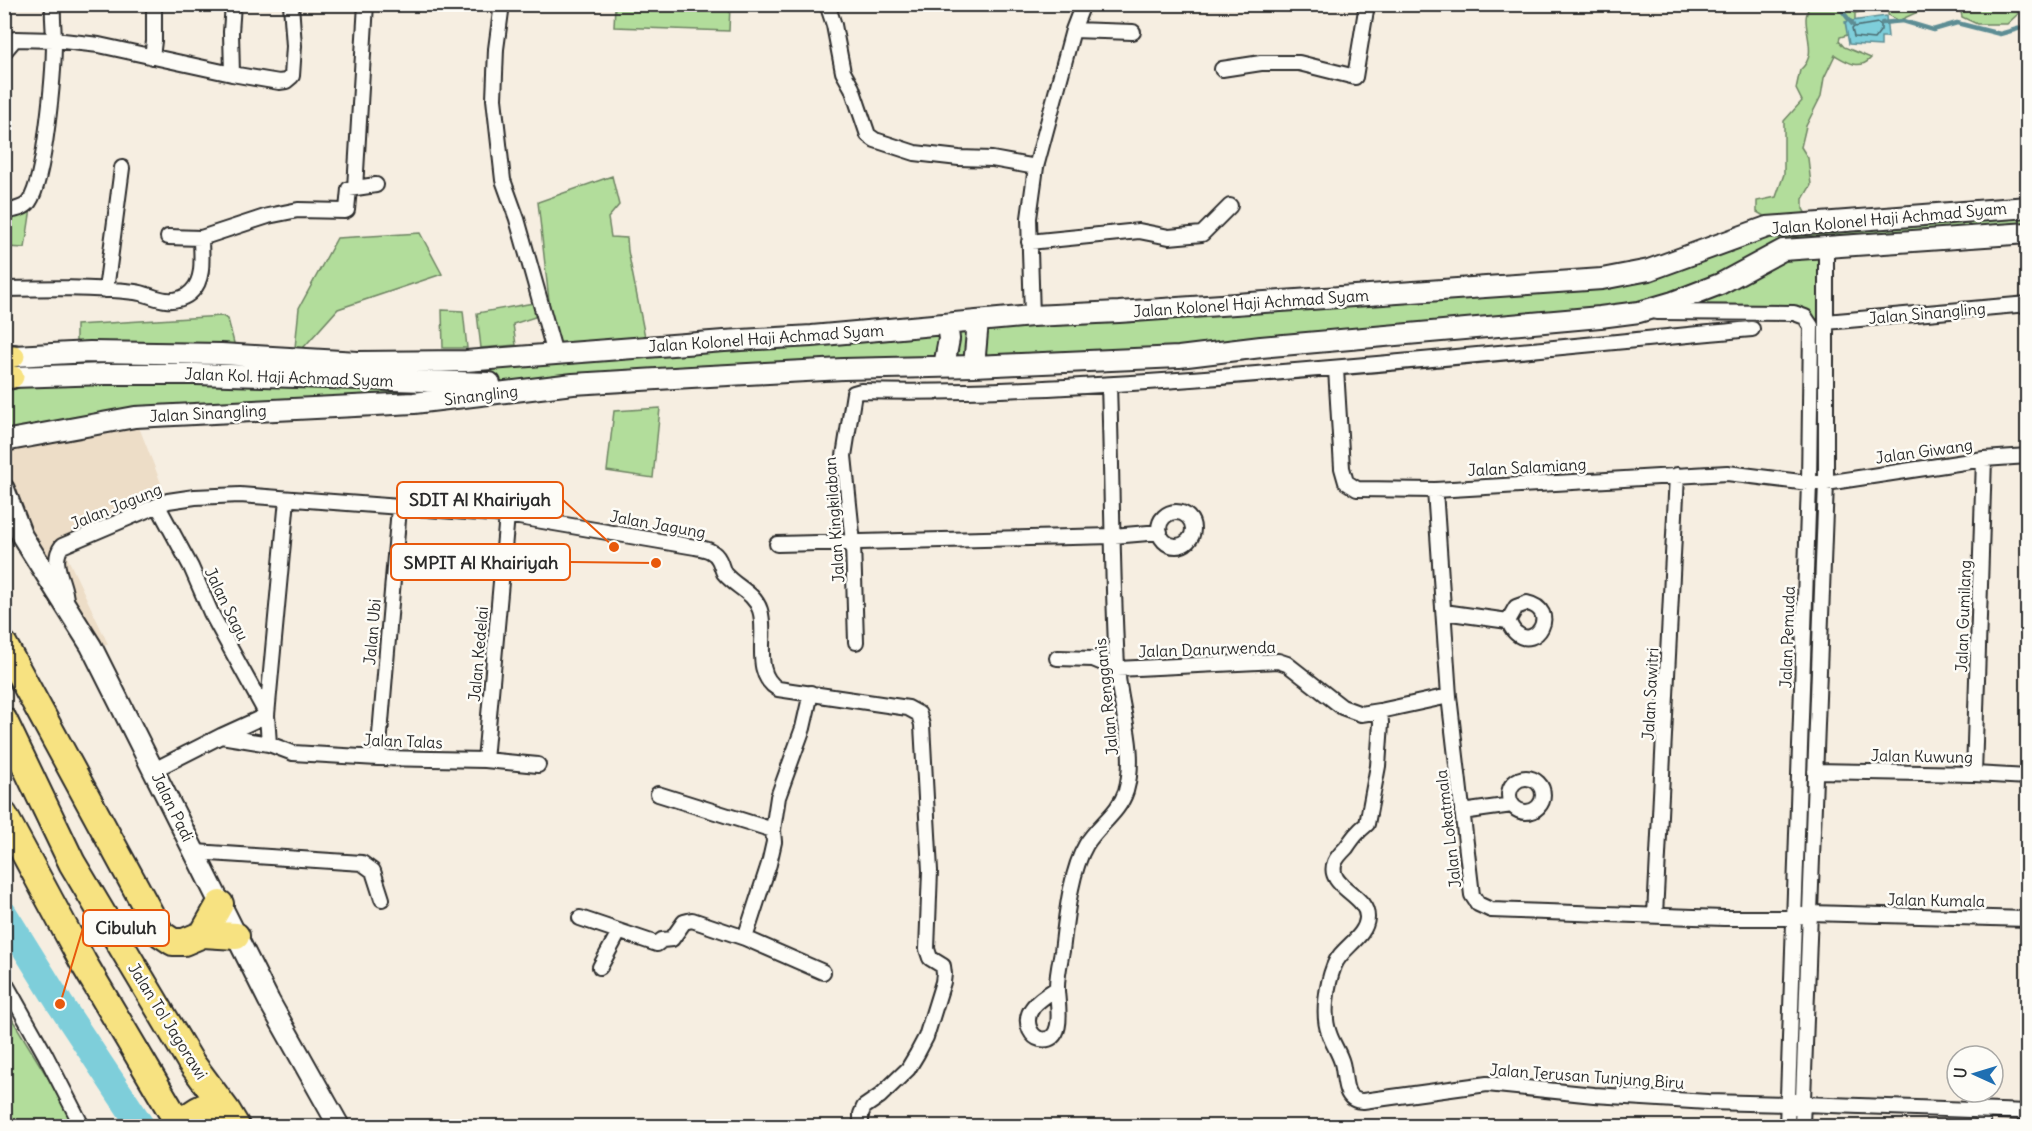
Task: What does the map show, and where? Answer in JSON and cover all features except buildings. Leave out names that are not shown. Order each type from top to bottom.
[{"type":"highway","points":[[4,645],[161,934],[173,942],[184,942],[203,934],[236,936]]},
{"type":"highway","name":"Jalan Tol Jagorawi","points":[[4,721],[72,863],[190,1061],[232,1119]]},
{"type":"highway","points":[[4,815],[83,962],[180,1126]]},
{"type":"highway","points":[[203,934],[220,904]]},
{"type":"highway","points":[[184,1126],[187,1118],[206,1106],[216,1105],[232,1119]]},
{"type":"main road","name":"Jalan Kolonel Haji Achmad Syam","points":[[466,362],[1032,316],[1130,312],[1606,279],[1668,264],[1767,227],[2026,207]]},
{"type":"main road","points":[[2026,207],[2027,233]]},
{"type":"main road","name":"Jalan Kolonel Haji Achmad Syam","points":[[573,384],[843,369],[1179,357],[1262,347],[1600,317],[1639,312],[1673,303],[1720,284],[1783,250],[2027,233]]},
{"type":"main road","points":[[974,366],[978,321]]},
{"type":"main road","points":[[944,366],[949,339],[947,324]]},
{"type":"main road","name":"Jalan Kol. Haji Achmad Syam","points":[[9,356],[90,352],[220,354],[358,362],[466,362]]},
{"type":"main road","points":[[414,403],[466,362]]},
{"type":"main road","name":"Jalan Kol. Haji Achmad Syam","points":[[9,377],[196,374],[413,382],[573,384]]},
{"type":"main road","name":"Sinangling","points":[[413,382],[418,390],[414,403]]},
{"type":"main road","name":"Sinangling","points":[[414,403],[573,384]]},
{"type":"main road","name":"Jalan Sinangling","points":[[4,441],[135,417],[414,403]]},
{"type":"main road","name":"Jalan Padi","points":[[4,489],[22,536],[91,646],[268,1001],[339,1126]]},
{"type":"street","points":[[4,212],[22,208],[35,192],[46,134],[54,40],[53,4]]},
{"type":"street","points":[[152,57],[154,4]]},
{"type":"street","points":[[232,74],[233,4]]},
{"type":"street","points":[[4,52],[15,39],[54,40],[99,45],[232,74],[285,81],[292,76],[294,46],[291,4]]},
{"type":"street","points":[[355,188],[366,4]]},
{"type":"street","points":[[502,4],[496,49],[494,99],[503,180],[517,219],[555,354]]},
{"type":"street","points":[[827,4],[834,25],[843,72],[852,88],[868,135],[887,145],[915,153],[959,159],[992,159],[1036,167]]},
{"type":"street","points":[[1032,316],[1029,218],[1036,167],[1072,30],[1083,4]]},
{"type":"street","points":[[1222,69],[1261,63],[1299,63],[1355,76],[1366,4]]},
{"type":"street","points":[[1072,30],[1134,32]]},
{"type":"street","points":[[106,290],[122,168]]},
{"type":"street","points":[[168,237],[201,238],[268,216],[298,210],[345,211],[347,210],[348,190],[376,185]]},
{"type":"street","points":[[1029,242],[1139,231],[1169,237],[1202,234],[1230,206]]},
{"type":"street","points":[[4,289],[137,292],[166,300],[186,296],[196,287],[201,276],[201,238]]},
{"type":"street","name":"Jalan Pemuda","points":[[1787,1126],[1796,1104],[1810,913],[1826,483],[1826,248]]},
{"type":"street","name":"Jalan Sinangling","points":[[1826,322],[2028,304]]},
{"type":"street","name":"Jalan Pemuda","points":[[1639,312],[1794,313],[1805,317],[1811,326],[1809,483],[1795,918],[1796,1104],[1802,1126]]},
{"type":"street","points":[[1109,385],[1336,369],[1752,329]]},
{"type":"street","name":"Jalan Salamiang","points":[[1336,369],[1342,468],[1346,482],[1357,489],[1435,490],[1727,473],[1826,483]]},
{"type":"street","name":"Jalan Kingkilaban","points":[[856,642],[853,543],[844,456],[854,393],[1109,385]]},
{"type":"street","name":"Jalan Rengganis","points":[[1056,989],[1067,912],[1077,865],[1093,834],[1116,809],[1126,790],[1130,742],[1117,669],[1109,385]]},
{"type":"street","name":"Jalan Giwang","points":[[1826,483],[1984,459],[2028,456]]},
{"type":"street","name":"Jalan Gumilang","points":[[1974,774],[1984,459]]},
{"type":"street","name":"Jalan Sawitri","points":[[1655,915],[1677,475]]},
{"type":"street","name":"Jalan Lokatmala","points":[[1435,490],[1449,696],[1472,895],[1478,904],[1491,910],[1655,915],[1795,918],[1810,913],[1844,914]]},
{"type":"street","name":"Jalan Jagung","points":[[65,607],[66,591],[57,561],[57,552],[62,546],[168,501],[195,497],[240,495],[507,514],[695,547],[714,553],[724,573],[755,599],[762,620],[761,651],[773,686],[778,689],[908,708],[919,714],[922,725],[930,871],[927,949],[930,958],[943,966],[945,974],[926,1037],[908,1069],[880,1096],[864,1107],[861,1114],[861,1126]]},
{"type":"street","points":[[269,744],[267,716],[287,499]]},
{"type":"street","name":"Jalan Sagu","points":[[158,506],[191,567],[211,613],[267,716]]},
{"type":"street","name":"Jalan Ubi","points":[[378,758],[399,508]]},
{"type":"street","name":"Jalan Kedelai","points":[[485,760],[507,514]]},
{"type":"street","points":[[777,544],[1113,536],[1160,532]]},
{"type":"street","points":[[1444,612],[1508,621]]},
{"type":"street","name":"Jalan Danurwenda","points":[[1057,658],[1093,659],[1117,669],[1278,661],[1287,664],[1342,707],[1361,714],[1449,696]]},
{"type":"street","points":[[745,938],[769,864],[774,842],[773,830],[778,797],[803,728],[811,693]]},
{"type":"street","name":"Jalan Terusan Tunjung Biru","points":[[1380,711],[1378,760],[1367,824],[1354,834],[1335,861],[1334,868],[1334,873],[1341,884],[1363,905],[1367,914],[1363,930],[1337,960],[1326,999],[1328,1032],[1342,1061],[1347,1092],[1351,1098],[1357,1101],[1487,1084],[1708,1102],[2028,1112]]},
{"type":"street","points":[[154,770],[267,716]]},
{"type":"street","name":"Jalan Talas","points":[[221,736],[269,744],[293,753],[378,758],[485,760],[538,765]]},
{"type":"street","name":"Jalan Kuwung","points":[[1815,771],[2028,777]]},
{"type":"street","points":[[658,794],[773,830]]},
{"type":"street","points":[[1462,812],[1512,805]]},
{"type":"street","points":[[195,852],[362,863],[373,871],[382,899]]},
{"type":"street","name":"Jalan Kumala","points":[[1844,914],[2028,919]]},
{"type":"street","points":[[580,918],[657,944],[662,940],[675,937],[684,921],[689,919],[745,938],[823,972]]},
{"type":"street","points":[[600,967],[619,932]]},
{"type":"street","points":[[4,981],[82,1126]]},
{"type":"street","points":[[1983,1110],[1983,1126]]},
{"type":"shaded area","points":[[135,417],[168,501],[63,548],[108,644],[91,646],[5,489],[5,441]]},
{"type":"green space","points":[[1889,4],[1933,5],[1898,21],[1888,15]]},
{"type":"green space","points":[[615,5],[730,5],[729,31],[614,27]]},
{"type":"green space","points":[[1809,5],[1884,5],[1881,8],[1855,13],[1855,29],[1851,34],[1840,37],[1839,41],[1844,47],[1871,58],[1858,65],[1835,55],[1824,78],[1821,96],[1806,126],[1801,147],[1808,158],[1811,185],[1803,199],[1803,209],[1812,224],[2027,207],[2027,233],[1826,248],[1826,483],[1802,1126],[1787,1126],[1812,354],[1810,326],[1808,321],[1799,314],[1640,312],[1179,357],[624,380],[414,403],[135,417],[5,441],[5,378],[164,374],[413,382],[418,389],[416,401],[466,361],[555,354],[538,202],[612,176],[619,205],[608,218],[611,237],[627,238],[647,347],[786,338],[978,321],[1602,279],[1646,269],[1771,226],[1769,219],[1757,212],[1757,201],[1776,197],[1784,174],[1784,121],[1802,101],[1796,89],[1800,70],[1808,59],[1806,19]]},
{"type":"green space","points":[[1953,5],[2016,5],[2018,14],[2007,24],[1977,24],[1962,17],[1961,12]]},
{"type":"green space","points":[[33,195],[25,248],[5,247],[5,213]]},
{"type":"green space","points":[[420,233],[442,274],[338,309],[294,358],[299,308],[337,238]]},
{"type":"green space","points":[[534,303],[535,317],[513,324],[516,345],[481,348],[477,313]]},
{"type":"green space","points":[[442,310],[463,311],[467,348],[443,348]]},
{"type":"green space","points":[[222,316],[228,319],[237,355],[76,350],[76,325]]},
{"type":"green space","points":[[660,408],[653,478],[607,471],[614,411]]},
{"type":"green space","points":[[4,1006],[48,1078],[75,1126],[5,1126]]},
{"type":"water","points":[[1886,16],[1888,37],[1881,37],[1881,46],[1849,44],[1845,22]]},
{"type":"waterway","points":[[1837,4],[1853,25]]},
{"type":"waterway","points":[[1882,23],[1903,21],[1933,30],[1957,23],[2000,34],[2028,26]]},
{"type":"waterway","points":[[4,914],[60,1004],[141,1126]]},
{"type":"place","name":"SDIT Al Khairiyah","points":[[614,547]]},
{"type":"place","name":"SMPIT Al Khairiyah","points":[[656,563]]},
{"type":"place","name":"Cibuluh","points":[[60,1004]]}]
